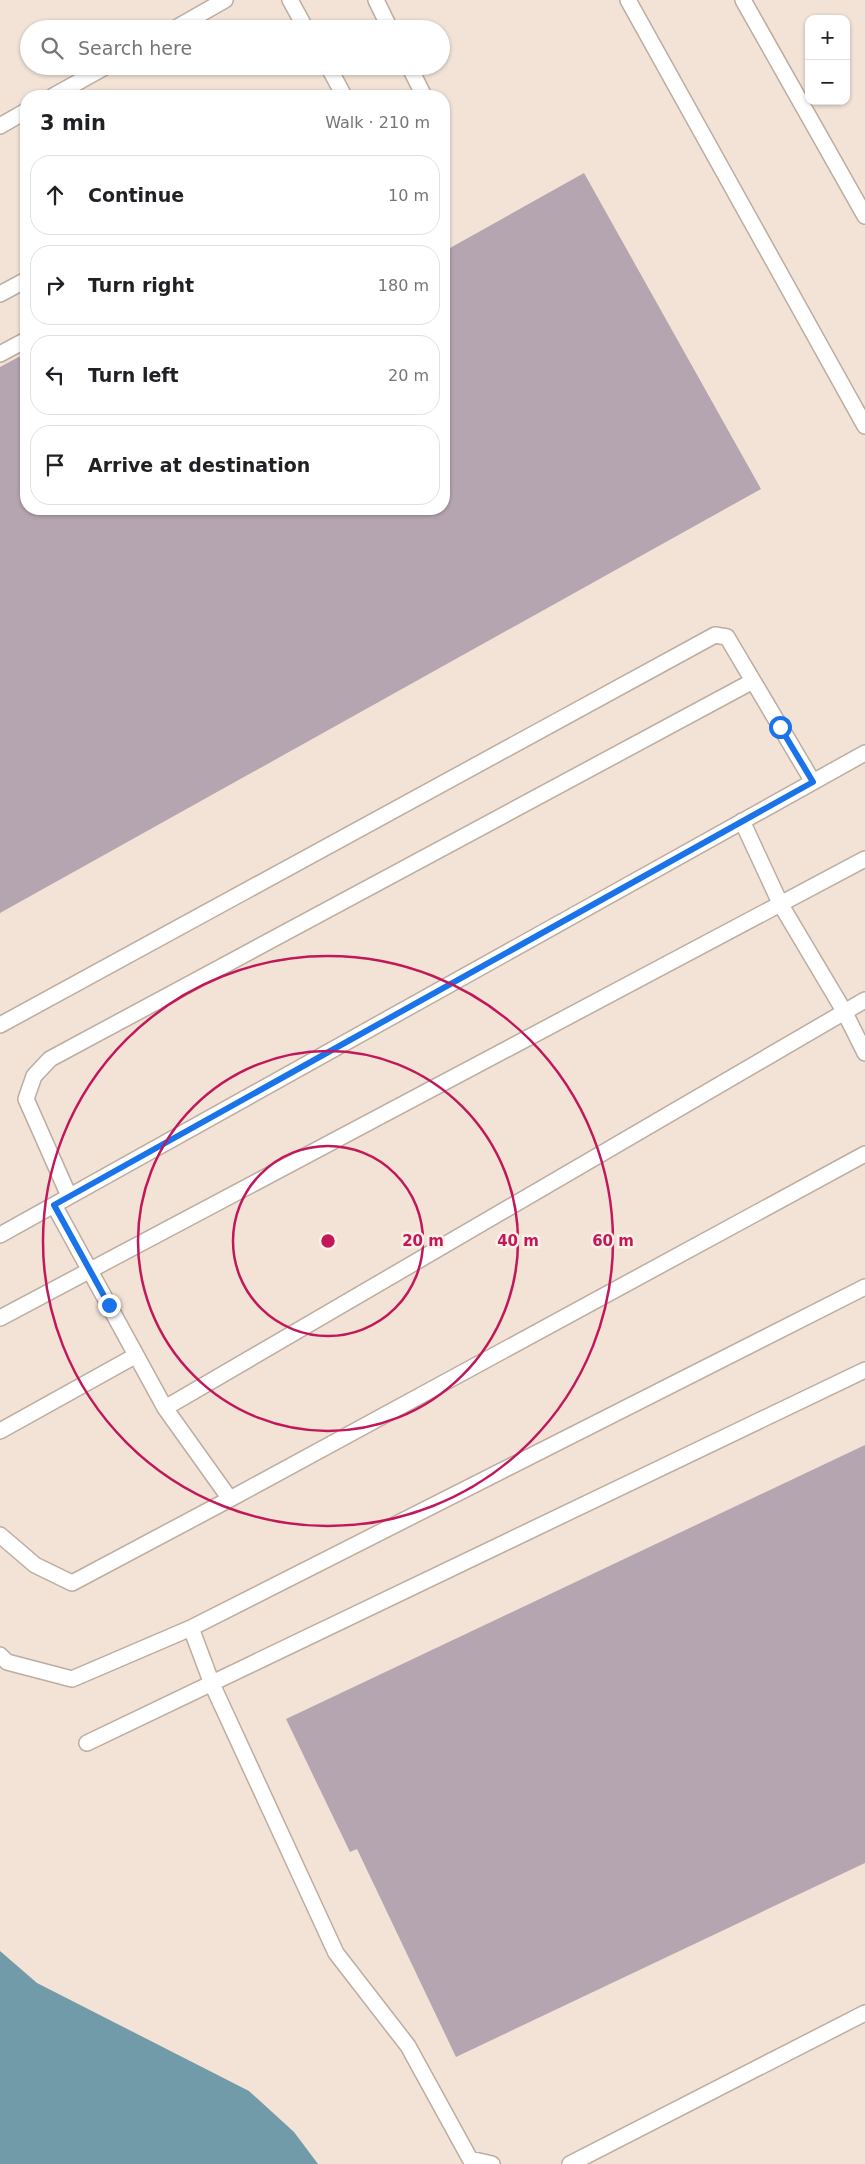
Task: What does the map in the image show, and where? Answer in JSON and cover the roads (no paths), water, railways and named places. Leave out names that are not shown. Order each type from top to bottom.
[{"type":"lane","points":[[190,20],[226,0]]},
{"type":"lane","points":[[290,0],[301,20]]},
{"type":"lane","points":[[376,0],[386,20]]},
{"type":"lane","points":[[628,0],[865,426]]},
{"type":"lane","points":[[743,0],[865,216]]},
{"type":"lane","points":[[64,90],[91,75]]},
{"type":"lane","points":[[333,75],[341,90]]},
{"type":"lane","points":[[414,75],[421,90]]},
{"type":"lane","points":[[0,126],[20,114]]},
{"type":"lane","points":[[0,294],[20,283]]},
{"type":"lane","points":[[0,354],[20,343]]},
{"type":"lane","points":[[0,1025],[715,635],[727,637],[813,782]]},
{"type":"lane","points":[[69,1196],[26,1099],[34,1076],[50,1059],[753,681]]},
{"type":"lane","points":[[0,1235],[865,753]]},
{"type":"lane","points":[[742,822],[781,905],[844,1011],[865,1054]]},
{"type":"lane","points":[[0,1318],[865,859]]},
{"type":"lane","points":[[165,1408],[865,1000]]},
{"type":"lane","points":[[0,1535],[35,1565],[72,1583],[230,1500],[865,1154]]},
{"type":"lane","points":[[54,1205],[165,1408],[230,1500]]},
{"type":"lane","points":[[0,1655],[7,1662],[72,1679],[191,1628],[865,1287]]},
{"type":"lane","points":[[0,1431],[135,1356]]},
{"type":"lane","points":[[87,1743],[865,1370]]},
{"type":"lane","points":[[191,1628],[212,1684],[336,1953],[408,2046],[470,2159],[492,2164]]},
{"type":"lane","points":[[570,2164],[865,2014]]},
{"type":"water","points":[[0,1951],[37,1983],[249,2091],[294,2132],[318,2164],[0,2164]]}]
